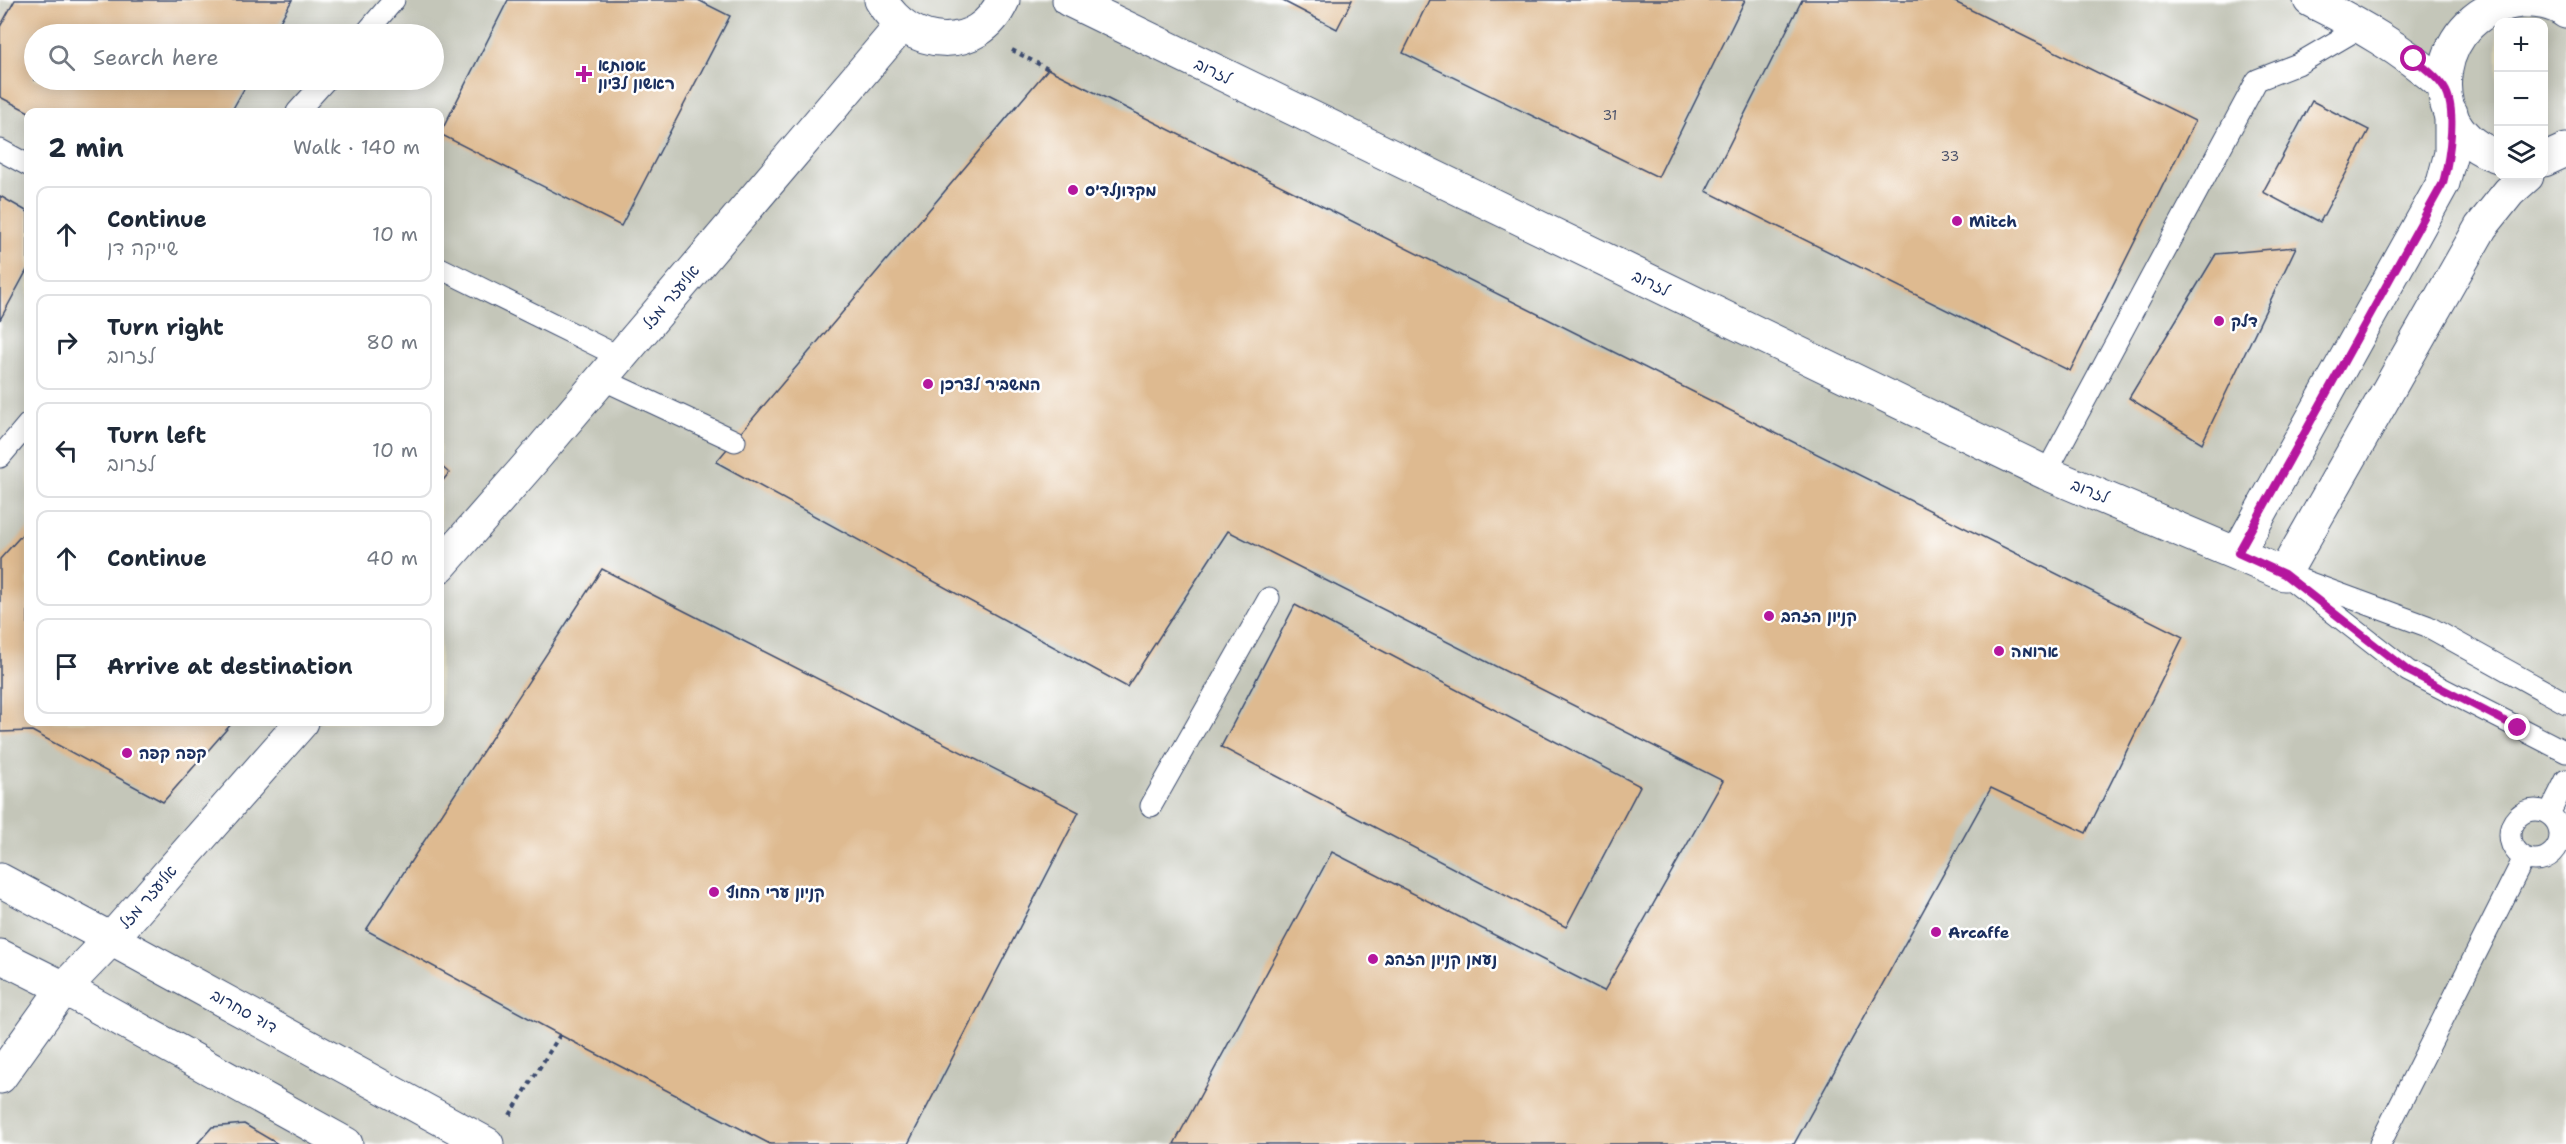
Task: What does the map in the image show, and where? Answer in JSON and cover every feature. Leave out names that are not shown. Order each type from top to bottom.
[{"type":"street","points":[[881,0],[889,15],[901,26],[922,37],[930,38],[961,37],[984,25],[1000,8],[1003,0]]},
{"type":"street","name":"לזרוב","points":[[1069,0],[2046,473],[2284,574]]},
{"type":"street","points":[[2310,0],[2363,26],[2414,59],[2447,100],[2466,137],[2494,154]]},
{"type":"street","points":[[2238,553],[2443,183],[2451,153],[2447,59],[2460,33],[2481,13],[2519,1],[2566,12]]},
{"type":"street","name":"אליעזר מזל","points":[[444,561],[901,26]]},
{"type":"street","points":[[2284,574],[2481,227],[2509,192],[2523,180]]},
{"type":"street","name":"אליעזר מזל","points":[[0,1077],[64,988],[111,939],[298,726]]},
{"type":"street","name":"דוד סחרוב","points":[[0,880],[111,939],[496,1134]]},
{"type":"street","points":[[0,956],[64,988],[346,1144]]},
{"type":"lane","points":[[374,24],[394,0]]},
{"type":"lane","points":[[2046,473],[2257,81],[2298,64],[2363,26]]},
{"type":"lane","points":[[301,108],[317,90]]},
{"type":"lane","points":[[0,150],[24,163]]},
{"type":"lane","points":[[444,270],[735,441]]},
{"type":"lane","points":[[0,457],[24,429]]},
{"type":"lane","points":[[2284,574],[2427,626],[2566,703]]},
{"type":"lane","points":[[2284,574],[2408,671],[2566,752]]},
{"type":"lane","points":[[1151,806],[1269,598]]},
{"type":"lane","points":[[2549,814],[2566,780]]},
{"type":"lane","points":[[2541,811],[2549,814],[2555,819],[2561,836],[2555,851],[2541,860],[2524,858],[2513,847],[2510,831],[2513,824],[2525,812],[2541,811]]},
{"type":"lane","points":[[2380,1144],[2524,858]]},
{"type":"path","points":[[496,1134],[560,1035]]},
{"type":"shaded area","points":[[0,0],[2566,0],[2566,1144],[0,1144]]},
{"type":"building","points":[[15,0],[292,0],[279,24],[24,24],[24,90],[243,90],[233,108],[24,109],[0,97],[0,27]]},
{"type":"building","name":"אסותא ראשון לציון","points":[[508,0],[698,0],[730,16],[621,226],[444,136],[444,126]]},
{"type":"building","points":[[1281,0],[1352,0],[1337,29]]},
{"type":"building","points":[[1429,0],[1745,0],[1658,177],[1403,53]]},
{"type":"building","points":[[1802,0],[1951,0],[2195,121],[2070,371],[1706,191]]},
{"type":"building","name":"קניון הזהב","points":[[1048,69],[2183,637],[2086,833],[1991,788],[1794,1144],[1174,1144],[1332,852],[1604,991],[1723,781],[1228,531],[1127,687],[716,462]]},
{"type":"building","points":[[2312,101],[2369,130],[2320,222],[2263,192]]},
{"type":"building","points":[[0,196],[24,210],[24,275],[0,320]]},
{"type":"building","points":[[2296,247],[2202,443],[2129,398],[2216,254]]},
{"type":"building","points":[[444,469],[449,473],[444,479]]},
{"type":"building","points":[[24,532],[24,726],[230,726],[163,802],[32,731],[0,732],[0,559]]},
{"type":"building","name":"קניון ערי החוף","points":[[602,569],[1079,812],[908,1144],[770,1144],[560,1035],[366,930]]},
{"type":"building","points":[[1295,605],[1640,786],[1566,927],[1221,747]]},
{"type":"building","points":[[244,1124],[278,1144],[197,1144],[212,1127]]},
{"type":"place","name":"אסותא ראשון לציון","points":[[584,74]]},
{"type":"place","name":"מקדונלד'ס","points":[[1073,190]]},
{"type":"place","name":"Mitch","points":[[1957,221]]},
{"type":"place","name":"דלק","points":[[2219,321]]},
{"type":"place","name":"המשביר לצרכן","points":[[928,384]]},
{"type":"place","name":"קניון הזהב","points":[[1769,616]]},
{"type":"place","name":"ארומה","points":[[1999,651]]},
{"type":"place","name":"קפה קפה","points":[[127,753]]},
{"type":"place","name":"קניון ערי החוף","points":[[714,892]]},
{"type":"place","name":"Arcaffe","points":[[1936,932]]},
{"type":"place","name":"נעמן קניון הזהב","points":[[1373,959]]},
{"type":"route","points":[[2414,59],[2444,86],[2451,113],[2451,153],[2443,183],[2238,553],[2284,574],[2408,671],[2518,728]]}]
